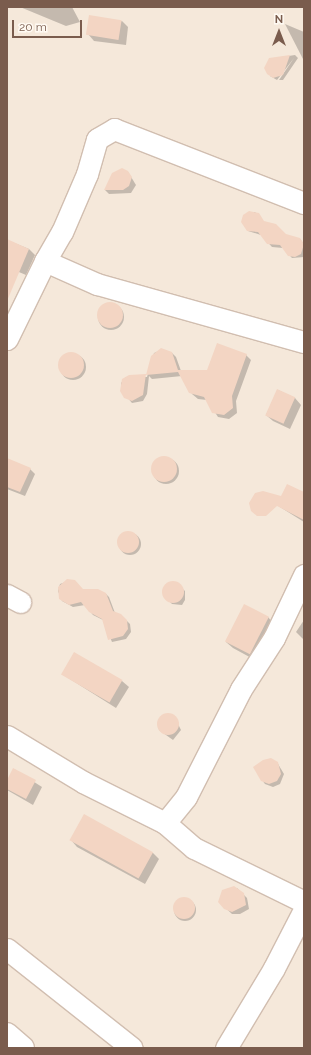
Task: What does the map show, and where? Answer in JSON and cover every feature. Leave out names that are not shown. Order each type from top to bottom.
[{"type":"main road","points":[[7,1034],[23,1048]]},
{"type":"street","points":[[7,339],[45,261],[62,232],[81,189],[97,139],[114,129],[304,203]]},
{"type":"street","points":[[45,261],[96,284],[304,342]]},
{"type":"street","points":[[165,823],[186,797],[241,689],[274,638],[304,575]]},
{"type":"street","points":[[7,736],[83,782],[165,823],[194,848],[304,902]]},
{"type":"street","points":[[226,1048],[274,968],[304,910]]},
{"type":"street","points":[[7,948],[132,1048]]},
{"type":"shaded area","points":[[7,7],[304,7],[304,1048],[7,1048]]},
{"type":"building","points":[[89,15],[122,20],[118,40],[86,35]]},
{"type":"building","points":[[290,55],[283,75],[273,78],[267,74],[264,68],[269,58]]},
{"type":"building","points":[[122,168],[128,171],[132,177],[129,186],[123,190],[104,190],[112,173]]},
{"type":"building","points":[[249,211],[259,213],[264,221],[276,224],[286,234],[300,238],[304,244],[301,254],[295,257],[288,256],[280,245],[267,244],[258,232],[247,231],[241,222],[243,215]]},
{"type":"building","points":[[7,239],[29,249],[7,301]]},
{"type":"building","points":[[110,302],[119,306],[123,315],[119,324],[110,328],[101,324],[97,315],[101,306]]},
{"type":"building","points":[[217,343],[247,354],[232,396],[233,408],[224,415],[212,413],[204,397],[189,393],[178,372],[146,375],[151,356],[161,348],[172,352],[178,370],[207,370]]},
{"type":"building","points":[[71,352],[80,356],[84,365],[80,374],[71,378],[62,374],[58,365],[62,356]]},
{"type":"building","points":[[146,374],[143,395],[132,401],[124,398],[120,391],[122,379],[129,375]]},
{"type":"building","points":[[277,389],[295,397],[283,424],[265,415]]},
{"type":"building","points":[[164,456],[173,460],[177,469],[173,478],[164,482],[155,478],[151,469],[155,460]]},
{"type":"building","points":[[7,458],[31,468],[20,492],[7,487]]},
{"type":"building","points":[[287,484],[304,492],[304,520],[277,506],[266,516],[257,516],[251,511],[249,503],[255,493],[263,491],[281,496]]},
{"type":"building","points":[[128,531],[136,534],[139,542],[136,550],[128,553],[120,550],[117,542],[120,534]]},
{"type":"building","points":[[67,579],[75,580],[83,589],[98,589],[106,593],[113,611],[121,614],[127,620],[128,629],[123,636],[108,640],[102,619],[89,612],[81,602],[69,605],[59,599],[58,587]]},
{"type":"building","points":[[173,581],[181,584],[184,592],[181,600],[173,603],[165,600],[162,592],[165,584]]},
{"type":"building","points":[[244,604],[269,617],[250,654],[225,641]]},
{"type":"building","points":[[74,652],[122,680],[109,703],[61,675]]},
{"type":"building","points":[[168,713],[176,716],[179,724],[176,732],[168,735],[160,732],[157,724],[160,716]]},
{"type":"building","points":[[271,758],[278,762],[281,774],[277,781],[269,784],[261,781],[253,767],[263,760]]},
{"type":"building","points":[[13,768],[36,780],[26,799],[7,789],[7,780]]},
{"type":"building","points":[[84,814],[153,852],[139,879],[69,840]]},
{"type":"building","points":[[234,886],[244,893],[246,905],[232,912],[224,909],[218,902],[222,890]]},
{"type":"building","points":[[184,897],[192,900],[195,908],[192,916],[184,919],[176,916],[173,908],[176,900]]}]
